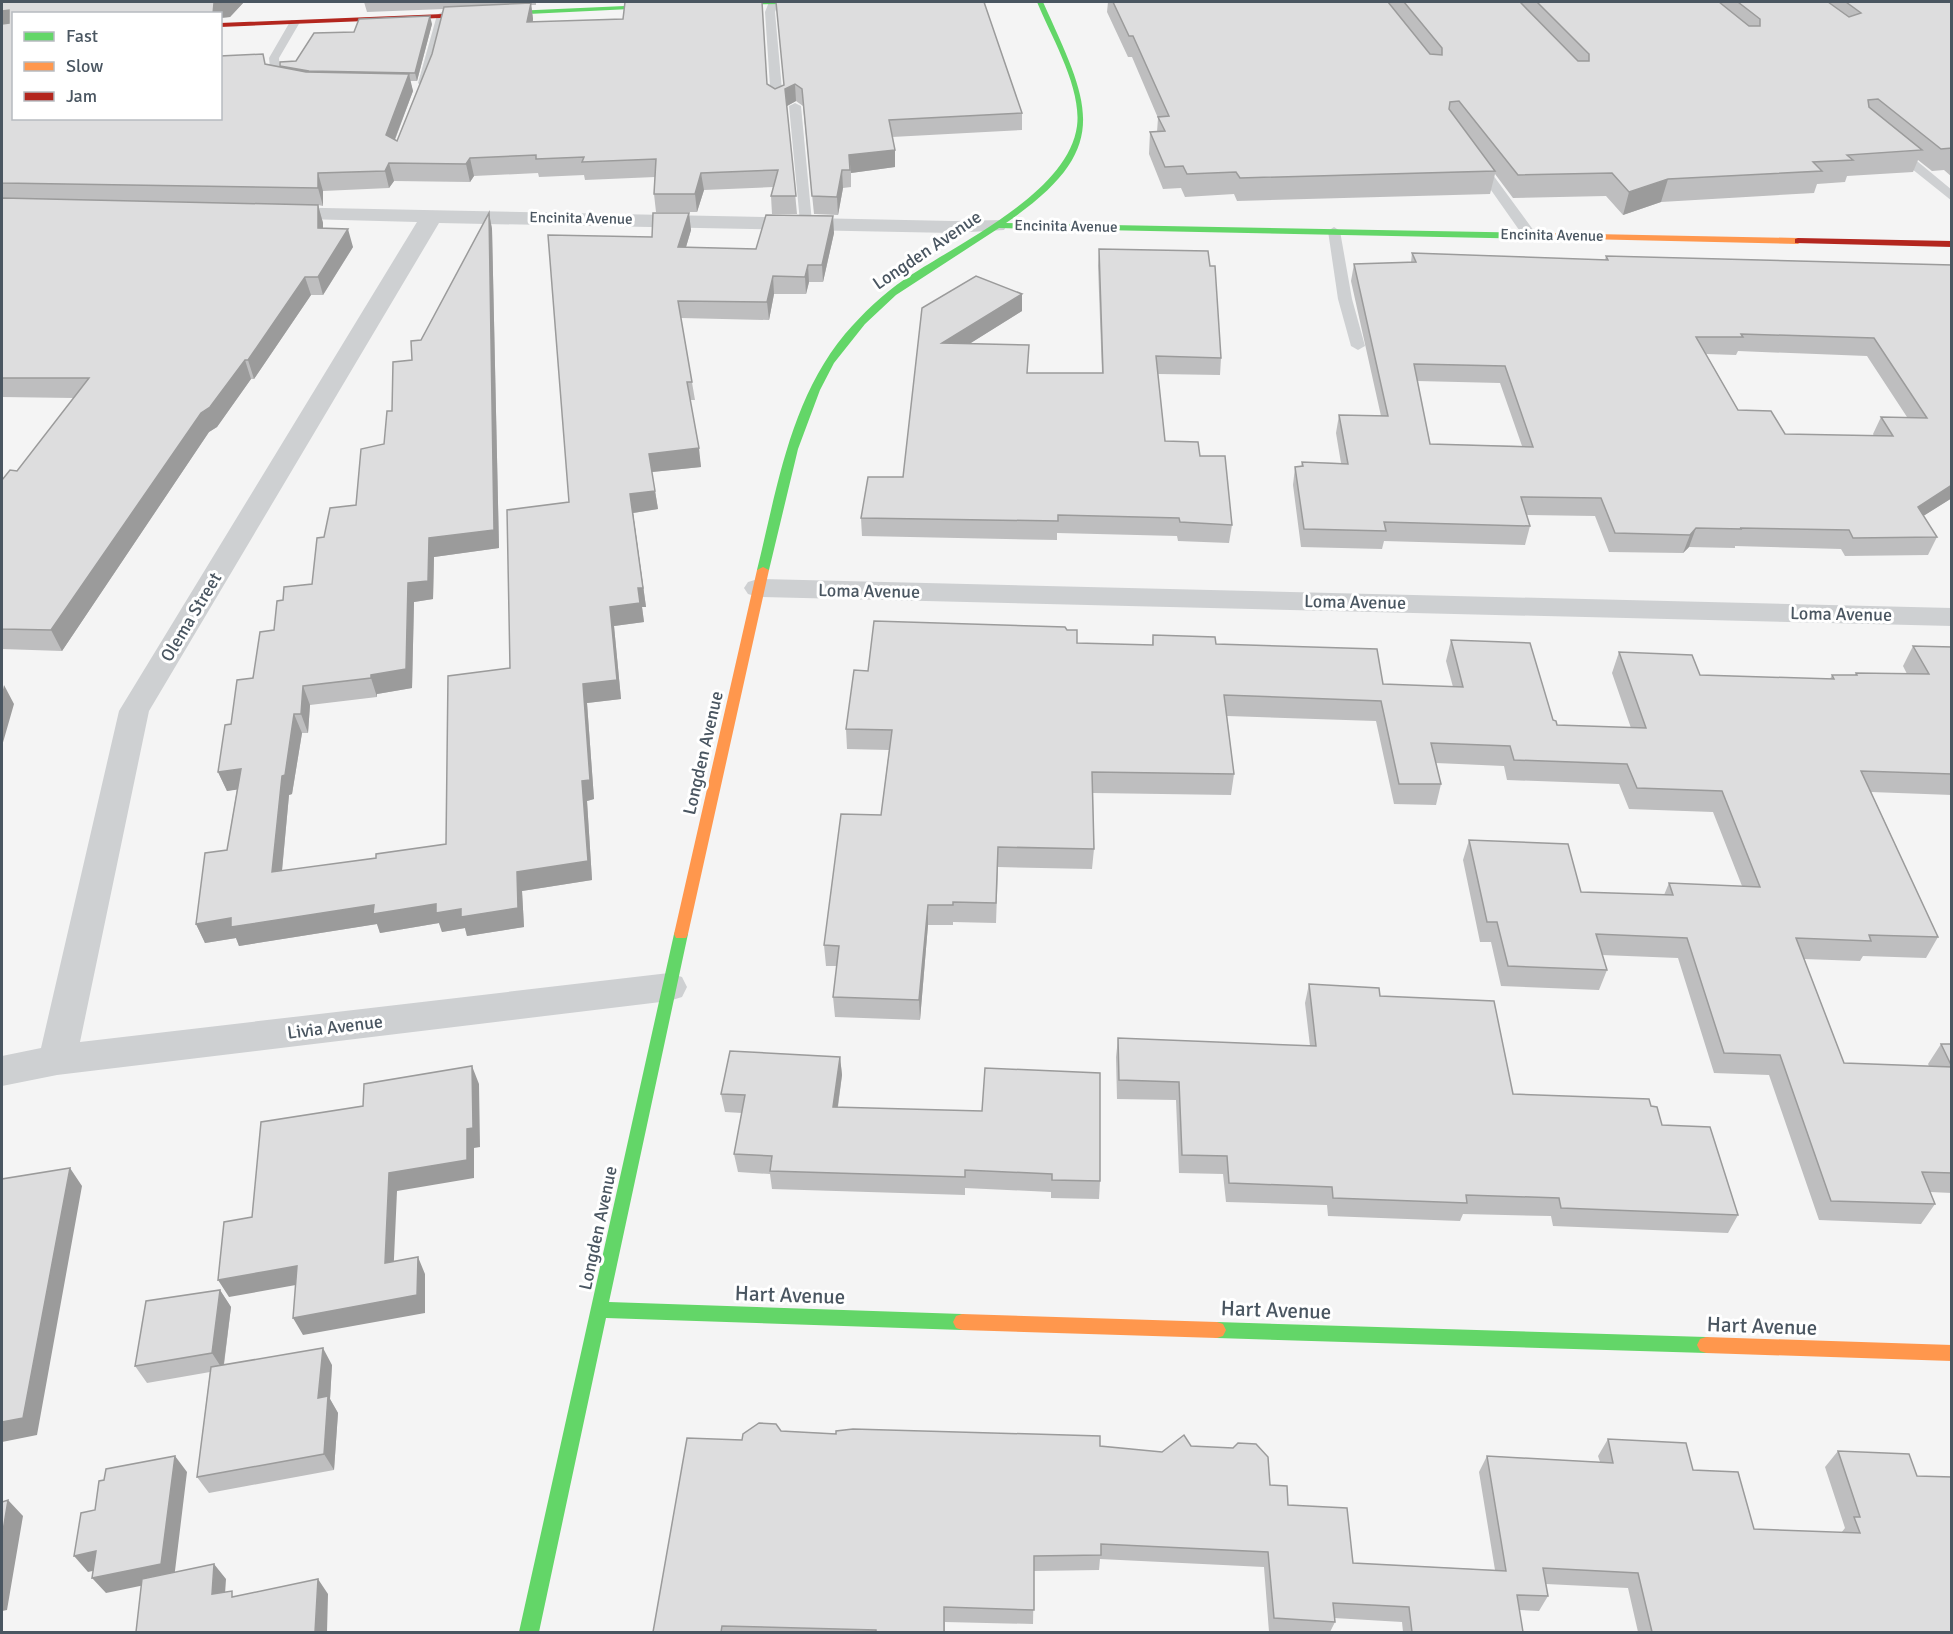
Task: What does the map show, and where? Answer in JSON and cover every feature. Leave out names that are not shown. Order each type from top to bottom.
[{"type":"street","points":[[705,4],[781,2]]},
{"type":"street","name":"Longden Avenue","points":[[529,1632],[758,588],[805,411],[821,375],[845,340],[876,308],[950,253],[1018,212],[1052,181],[1071,158],[1081,129],[1079,102],[1040,2]]},
{"type":"street","points":[[222,25],[442,15],[591,5],[682,5]]},
{"type":"street","name":"Encinita Avenue","points":[[253,213],[806,222],[953,227],[996,225],[1529,234],[1952,244]]},
{"type":"street","name":"Olema Street","points":[[57,1060],[134,711],[432,216]]},
{"type":"street","name":"Loma Avenue","points":[[758,588],[1952,617]]},
{"type":"street","name":"Livia Avenue","points":[[2,1071],[57,1060],[669,987]]},
{"type":"street","name":"Hart Avenue","points":[[599,1310],[1952,1353]]},
{"type":"lane","points":[[774,2],[770,12],[777,101]]},
{"type":"lane","points":[[418,89],[442,15]]},
{"type":"lane","points":[[295,22],[274,58],[275,78],[302,82]]},
{"type":"lane","points":[[795,106],[806,222]]},
{"type":"lane","points":[[1883,139],[1952,197]]},
{"type":"lane","points":[[1472,155],[1529,234]]},
{"type":"lane","points":[[1334,231],[1345,299],[1358,346]]},
{"type":"building","points":[[2,2],[225,2],[214,3],[213,12],[12,12],[12,120],[222,120],[222,56],[263,54],[265,64],[306,72],[409,74],[386,135],[397,141],[432,54],[444,7],[531,3],[527,22],[623,19],[625,2],[762,2],[767,84],[775,89],[784,85],[776,2],[984,2],[1022,113],[889,120],[895,150],[849,155],[850,170],[842,170],[837,197],[812,196],[802,89],[795,84],[785,89],[796,196],[771,196],[778,170],[701,173],[695,194],[654,194],[656,159],[582,162],[584,157],[536,159],[536,155],[470,158],[466,164],[389,163],[385,171],[318,173],[318,188],[2,183],[2,24],[9,23],[9,10],[2,11]]},
{"type":"building","points":[[1113,2],[1388,2],[1430,54],[1442,55],[1442,48],[1404,2],[1520,2],[1578,61],[1589,61],[1589,54],[1537,2],[1719,2],[1749,26],[1760,26],[1760,19],[1738,2],[1828,2],[1849,17],[1861,13],[1846,2],[1952,2],[1952,148],[1941,149],[1878,99],[1868,100],[1869,107],[1922,150],[1847,155],[1853,160],[1813,162],[1822,171],[1668,179],[1629,192],[1612,173],[1518,175],[1459,101],[1450,102],[1449,109],[1495,171],[1240,178],[1236,172],[1187,174],[1183,166],[1165,167],[1150,132],[1165,131],[1158,117],[1169,116],[1133,36],[1129,36]]},
{"type":"building","points":[[430,16],[415,73],[309,71],[280,66],[280,62],[296,61],[314,33],[354,32],[359,19]]},
{"type":"building","points":[[2,198],[318,205],[318,228],[348,229],[318,277],[305,277],[248,360],[245,360],[210,407],[201,413],[51,630],[2,629],[2,480],[10,470],[17,471],[89,378],[2,378]]},
{"type":"building","points":[[489,213],[494,530],[429,538],[428,581],[408,583],[406,669],[371,675],[371,678],[303,686],[301,714],[294,714],[285,775],[282,776],[272,872],[376,858],[376,854],[446,844],[448,676],[510,668],[507,510],[569,502],[548,235],[652,237],[653,213],[689,213],[678,247],[756,249],[766,215],[833,216],[822,265],[808,265],[805,277],[773,276],[767,302],[678,301],[692,382],[687,382],[699,448],[649,454],[655,491],[630,494],[643,588],[638,588],[640,603],[610,607],[617,680],[583,684],[590,780],[582,781],[588,861],[517,872],[518,908],[461,917],[461,909],[436,913],[436,904],[373,914],[374,905],[231,927],[231,918],[196,924],[205,853],[227,850],[241,769],[218,772],[225,725],[231,724],[237,680],[253,678],[260,632],[274,630],[277,601],[283,600],[284,587],[312,584],[317,538],[324,537],[330,508],[356,505],[361,449],[384,444],[387,411],[392,411],[393,362],[412,360],[411,341],[421,340]]},
{"type":"building","points":[[1099,249],[1208,251],[1210,266],[1215,266],[1221,358],[1156,356],[1165,441],[1198,442],[1200,456],[1225,456],[1232,525],[1180,522],[1179,518],[1058,515],[1058,521],[861,518],[868,477],[903,477],[922,308],[976,276],[1022,294],[942,343],[1029,345],[1027,373],[1103,373]]},
{"type":"building","points":[[1412,253],[1608,260],[1606,256],[1952,265],[1952,485],[1918,507],[1937,537],[1853,538],[1849,530],[1740,528],[1742,529],[1696,528],[1690,535],[1615,533],[1601,498],[1521,497],[1530,526],[1384,522],[1386,531],[1304,529],[1295,467],[1303,466],[1302,462],[1348,464],[1339,415],[1388,416],[1354,264],[1416,262]],"holes":[[[1741,334],[1874,338],[1927,418],[1881,417],[1893,436],[1785,434],[1771,411],[1738,410],[1696,337],[1743,337]],[[1414,364],[1505,366],[1533,447],[1430,444]]]},
{"type":"building","points":[[874,621],[1065,627],[1067,630],[1077,630],[1077,643],[1153,645],[1153,635],[1215,637],[1216,644],[1377,649],[1383,684],[1463,687],[1451,640],[1530,643],[1553,720],[1557,725],[1646,728],[1619,652],[1692,655],[1700,675],[1834,679],[1832,675],[1857,675],[1856,673],[1929,674],[1913,646],[1952,647],[1952,774],[1861,771],[1938,937],[1869,935],[1871,941],[1796,938],[1844,1063],[1952,1067],[1952,1173],[1922,1172],[1935,1204],[1831,1201],[1780,1055],[1724,1053],[1687,938],[1596,934],[1607,970],[1508,966],[1497,922],[1487,922],[1469,840],[1568,844],[1581,892],[1673,895],[1669,883],[1760,887],[1722,791],[1637,788],[1627,764],[1514,760],[1510,746],[1431,743],[1441,784],[1399,784],[1381,701],[1224,695],[1234,774],[1092,772],[1094,849],[998,847],[996,903],[953,902],[953,905],[928,905],[919,1000],[833,997],[839,946],[824,945],[841,814],[881,815],[892,730],[846,729],[854,670],[868,671]]},
{"type":"building","points":[[1309,984],[1379,988],[1380,996],[1494,1001],[1513,1094],[1649,1099],[1651,1106],[1657,1107],[1662,1125],[1710,1127],[1738,1215],[1561,1208],[1559,1198],[1466,1195],[1467,1203],[1333,1198],[1332,1187],[1229,1183],[1227,1156],[1182,1155],[1179,1082],[1119,1080],[1118,1038],[1316,1046]]},
{"type":"building","points":[[1941,1044],[1952,1044],[1952,1067]]},
{"type":"building","points":[[730,1051],[840,1057],[833,1107],[982,1111],[985,1068],[1100,1073],[1100,1181],[1052,1180],[1052,1174],[965,1170],[965,1177],[770,1171],[772,1156],[734,1154],[745,1095],[721,1094]]},
{"type":"building","points":[[472,1066],[473,1128],[467,1129],[467,1160],[389,1173],[385,1263],[418,1257],[417,1295],[293,1318],[297,1266],[218,1280],[224,1222],[252,1217],[261,1122],[363,1106],[364,1084]]},
{"type":"building","points":[[70,1168],[23,1418],[2,1422],[2,1179]]},
{"type":"building","points":[[220,1290],[212,1353],[135,1366],[146,1301]]},
{"type":"building","points":[[323,1348],[318,1398],[328,1396],[324,1454],[197,1477],[211,1367]]},
{"type":"building","points":[[759,1423],[776,1424],[781,1431],[836,1434],[836,1431],[853,1429],[1100,1436],[1100,1446],[1162,1452],[1184,1435],[1191,1446],[1233,1448],[1238,1443],[1256,1444],[1268,1457],[1270,1485],[1287,1486],[1288,1505],[1347,1508],[1353,1563],[1506,1571],[1487,1456],[1613,1463],[1608,1439],[1686,1443],[1693,1470],[1738,1472],[1754,1529],[1860,1533],[1854,1517],[1860,1517],[1838,1451],[1909,1454],[1917,1476],[1952,1477],[1952,1632],[1652,1632],[1638,1573],[1543,1568],[1548,1596],[1517,1595],[1523,1632],[1412,1632],[1409,1607],[1333,1603],[1335,1622],[1274,1618],[1268,1552],[1101,1544],[1101,1555],[1034,1556],[1034,1610],[944,1607],[944,1632],[876,1632],[876,1630],[722,1626],[721,1632],[653,1632],[687,1438],[742,1440],[743,1434]]},
{"type":"building","points":[[175,1456],[161,1564],[92,1578],[96,1551],[74,1556],[81,1513],[95,1510],[99,1481],[104,1480],[106,1469]]},
{"type":"building","points":[[8,1500],[2,1537],[2,1502]]},
{"type":"building","points":[[214,1564],[212,1594],[232,1591],[232,1597],[318,1579],[315,1632],[136,1632],[142,1579]]},
{"type":"traffic: fast","points":[[717,4],[781,2]]},
{"type":"traffic: fast","points":[[763,570],[784,480],[803,419],[829,363],[847,338],[869,314],[901,286],[1012,215],[1038,194],[1059,173],[1074,150],[1081,126],[1078,96],[1067,63],[1040,2]]},
{"type":"traffic: fast","points":[[489,14],[669,6]]},
{"type":"traffic: fast","points":[[996,225],[1543,236]]},
{"type":"traffic: fast","points":[[529,1632],[681,934]]},
{"type":"traffic: fast","points":[[599,1310],[962,1322]]},
{"type":"traffic: fast","points":[[1217,1330],[1706,1345]]},
{"type":"traffic: slow","points":[[1543,236],[1798,241]]},
{"type":"traffic: slow","points":[[681,934],[763,570]]},
{"type":"traffic: slow","points":[[962,1322],[1217,1330]]},
{"type":"traffic: slow","points":[[1706,1345],[1952,1353]]},
{"type":"traffic: jam","points":[[222,25],[489,14]]},
{"type":"traffic: jam","points":[[1798,241],[1952,244]]}]
